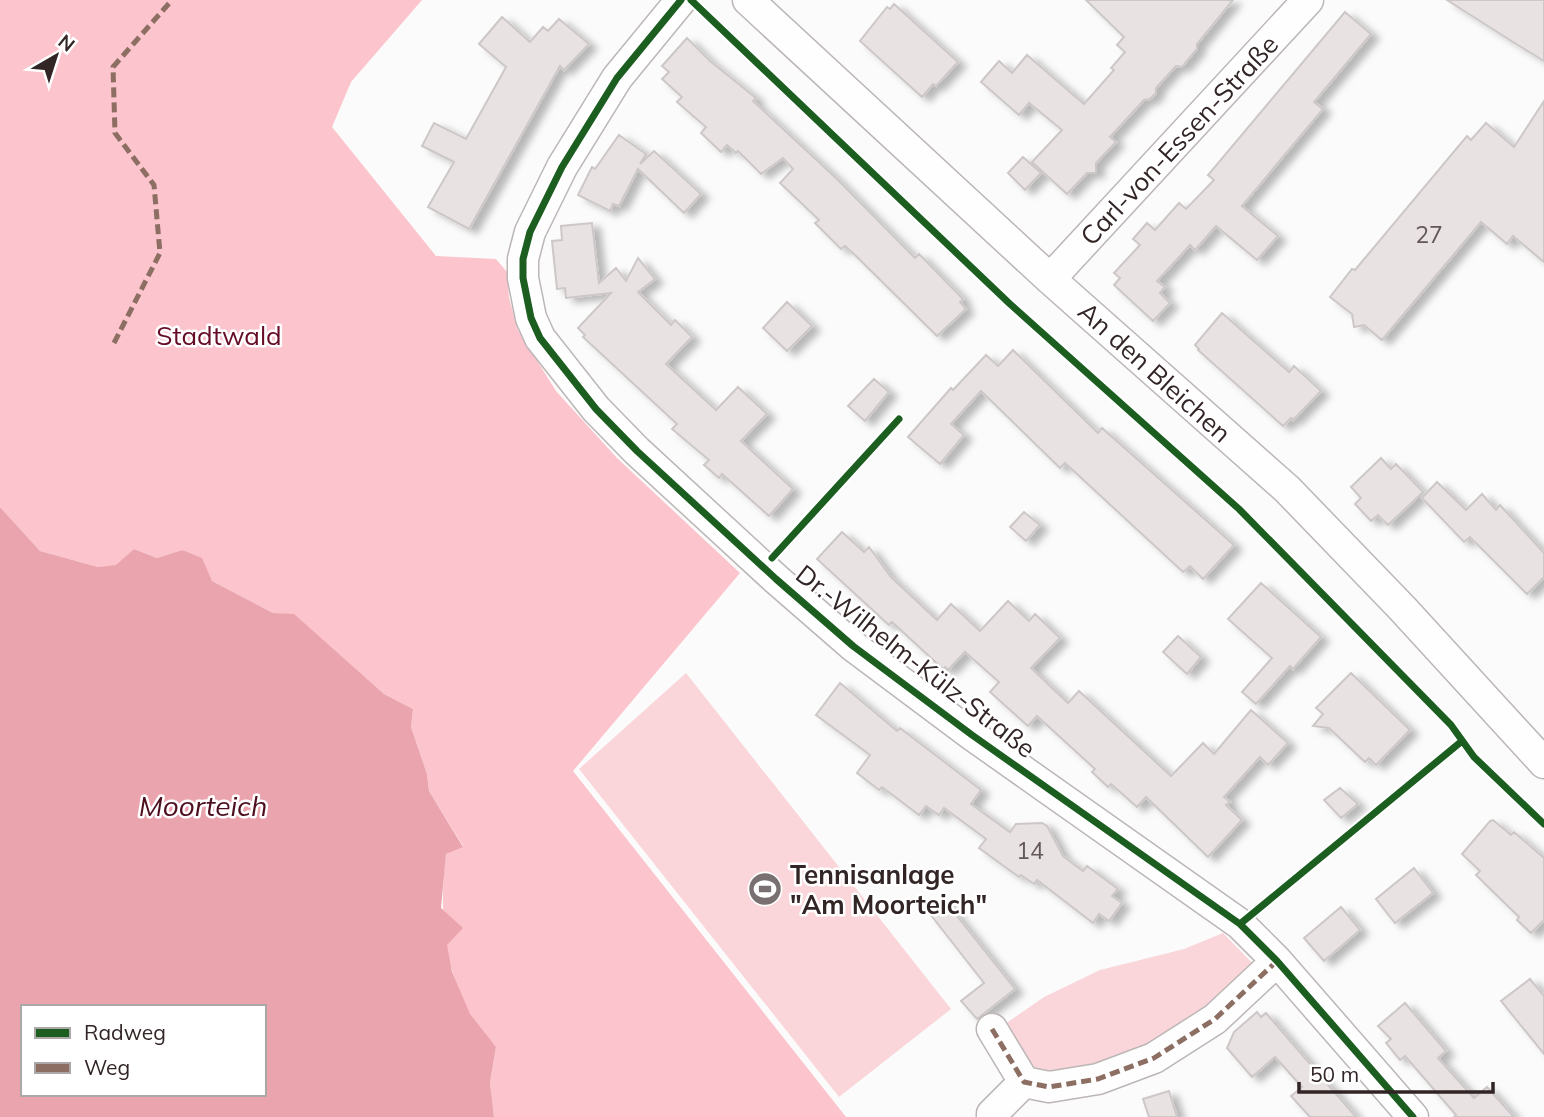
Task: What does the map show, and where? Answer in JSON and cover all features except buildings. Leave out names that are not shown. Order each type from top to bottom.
[{"type":"street","name":"Dr.-Wilhelm-Külz-Straße","points":[[681,0],[617,78],[562,167],[530,232],[523,259],[523,278],[531,318],[540,338],[596,409],[629,442],[852,646],[972,735],[1240,924],[1277,961],[1413,1117]]},
{"type":"street","name":"An den Bleichen","points":[[748,0],[1050,279],[1287,489],[1402,608],[1544,763]]},
{"type":"street","name":"Carl-von-Essen-Straße","points":[[1050,279],[1308,0]]},
{"type":"street","points":[[992,1029],[1024,1082],[1049,1087],[1098,1079],[1154,1058],[1215,1018],[1277,961]]},
{"type":"street","points":[[992,1117],[1024,1082]]},
{"type":"shaded area","name":"Tennisanlage \"Am Moorteich\"","points":[[686,673],[951,1009],[839,1097],[579,769]]},
{"type":"shaded area","points":[[1223,933],[1259,970],[1153,1054],[1026,1079],[998,1033],[1008,1022],[1044,997],[1100,970],[1184,949]]},
{"type":"green space","name":"Stadtwald","points":[[0,0],[422,0],[351,82],[332,127],[436,256],[496,259],[507,272],[509,298],[518,330],[556,391],[617,458],[740,573],[573,771],[846,1117],[494,1117],[490,1082],[496,1047],[472,1017],[460,995],[453,976],[445,936],[443,895],[446,854],[463,846],[429,791],[427,774],[411,727],[413,709],[384,694],[294,615],[273,613],[212,581],[182,550],[157,558],[134,549],[116,566],[98,567],[40,551],[0,507]]},
{"type":"water","name":"Moorteich","points":[[0,507],[40,551],[98,567],[116,565],[134,549],[157,558],[182,550],[202,558],[212,581],[273,613],[294,614],[384,694],[413,709],[411,727],[427,774],[429,791],[463,847],[446,854],[441,908],[463,928],[447,945],[452,972],[470,1014],[496,1047],[490,1082],[494,1117],[0,1117]]},
{"type":"marked path","points":[[114,343],[160,253],[154,185],[115,133],[113,67],[172,0]]},
{"type":"marked path","points":[[992,1029],[1024,1082],[1049,1087],[1098,1079],[1154,1058],[1215,1019],[1277,961]]},
{"type":"cycle path","points":[[681,0],[617,78],[562,167],[530,232],[523,259],[523,278],[531,318],[540,338],[596,409],[637,451],[853,646],[972,735],[1240,924],[1277,961],[1413,1117]]},
{"type":"cycle path","points":[[691,0],[1010,304],[1239,509],[1451,725],[1474,757],[1544,824]]},
{"type":"cycle path","points":[[772,558],[899,419]]},
{"type":"cycle path","points":[[1240,924],[1462,741]]},
{"type":"place","name":"Tennisanlage \"Am Moorteich\"","points":[[765,889]]}]
